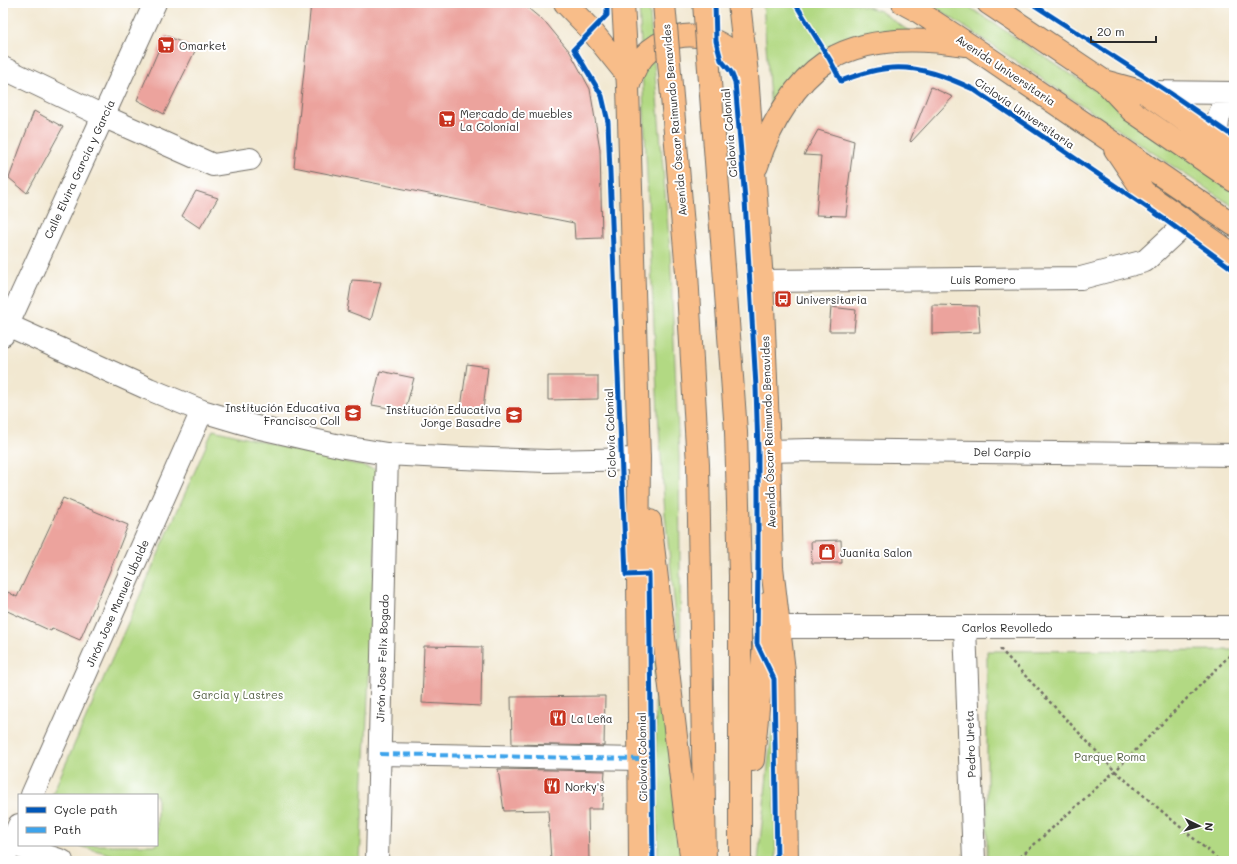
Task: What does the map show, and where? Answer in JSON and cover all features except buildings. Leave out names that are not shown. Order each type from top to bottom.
[{"type":"main road","points":[[565,3],[591,30],[628,81]]},
{"type":"main road","points":[[623,3],[628,81],[640,458],[638,574],[640,861]]},
{"type":"main road","name":"Avenida Óscar Raimundo Benavides","points":[[664,3],[687,273],[698,465],[705,861]]},
{"type":"main road","points":[[704,3],[736,432],[740,568],[740,861]]},
{"type":"main road","name":"Avenida Óscar Raimundo Benavides","points":[[740,3],[747,74],[762,281],[772,567],[784,671],[787,861]]},
{"type":"main road","name":"Avenida Universitaria","points":[[903,3],[971,46],[1234,225]]},
{"type":"main road","points":[[988,3],[1104,81],[1132,111],[1234,181]]},
{"type":"main road","points":[[628,81],[638,62],[650,49],[665,40],[682,36],[700,36],[724,46],[738,58],[747,74]]},
{"type":"main road","points":[[754,176],[765,142],[782,110],[807,78],[830,60],[863,46],[890,42],[929,40],[971,46]]},
{"type":"main road","points":[[1104,81],[1144,92],[1226,150]]},
{"type":"main road","name":"Avenida Universitaria","points":[[1108,140],[1144,192],[1234,255]]},
{"type":"main road","points":[[640,458],[648,505],[686,828],[692,861]]},
{"type":"main road","points":[[743,861],[772,567]]},
{"type":"street","name":"Calle Elvira García y García","points":[[4,328],[155,3]]},
{"type":"street","points":[[3,68],[103,116],[213,165],[250,159]]},
{"type":"street","points":[[1144,92],[1234,94]]},
{"type":"street","points":[[1226,150],[1216,135],[1217,124],[1220,112],[1227,101],[1234,94]]},
{"type":"street","name":"Luis Romero","points":[[762,281],[1081,278],[1145,261],[1187,222]]},
{"type":"street","points":[[4,328],[202,411],[256,427],[344,447],[387,454],[547,461],[640,458]]},
{"type":"street","name":"Jirón Jose Manuel Ubalde","points":[[32,794],[202,411]]},
{"type":"street","name":"Del Carpio","points":[[769,451],[809,450],[1234,455]]},
{"type":"street","name":"Jirón Jose Felix Bogado","points":[[377,861],[387,454]]},
{"type":"street","name":"Carlos Revolledo","points":[[780,627],[1234,627]]},
{"type":"street","name":"Pedro Ureta","points":[[972,627],[974,861]]},
{"type":"street","points":[[380,754],[639,759]]},
{"type":"street","points":[[20,846],[62,861]]},
{"type":"path","points":[[972,627],[1116,771],[1220,861]]},
{"type":"path","points":[[1016,861],[1116,771],[1234,650]]},
{"type":"green space","points":[[639,3],[649,3],[670,251],[679,456],[681,664],[665,514],[658,413]]},
{"type":"green space","points":[[763,3],[855,3],[880,11],[916,36],[872,35],[771,113]]},
{"type":"green space","points":[[929,3],[963,3],[1234,182],[1234,207]]},
{"type":"green space","name":"Garcia y Lastres","points":[[213,430],[379,470],[360,861],[135,861],[80,846],[158,846],[158,794],[52,794]]},
{"type":"green space","points":[[654,632],[683,861],[658,861]]},
{"type":"green space","name":"Parque Roma","points":[[1234,650],[1234,861],[987,861],[987,651]]},
{"type":"green space","points":[[773,718],[776,861],[758,861]]},
{"type":"marked path","points":[[380,754],[639,759]]},
{"type":"cycle path","name":"Ciclovía Colonial","points":[[604,3],[607,7],[607,15],[574,49],[602,96],[608,122],[626,575],[649,574],[653,861]]},
{"type":"cycle path","name":"Ciclovía Colonial","points":[[715,3],[716,41],[721,60],[731,72],[735,82],[745,200],[756,387],[758,452],[757,644],[774,679],[777,861]]},
{"type":"cycle path","name":"Ciclovía Universitaria","points":[[795,3],[841,81],[872,71],[902,68],[933,73],[973,89],[1164,219],[1234,270]]},
{"type":"cycle path","points":[[1031,3],[1170,93],[1234,137]]},
{"type":"place","name":"Omarket","points":[[166,45]]},
{"type":"place","name":"Mercado de muebles La Colonial","points":[[447,119]]},
{"type":"place","name":"Universitaria","points":[[783,299]]},
{"type":"place","name":"Institución Educativa Francisco Coll","points":[[353,413]]},
{"type":"place","name":"Institución Educativa Jorge Basadre","points":[[514,415]]},
{"type":"place","name":"Juanita Salon","points":[[827,552]]},
{"type":"place","name":"La Leña","points":[[558,718]]},
{"type":"place","name":"Norky's","points":[[552,786]]}]
